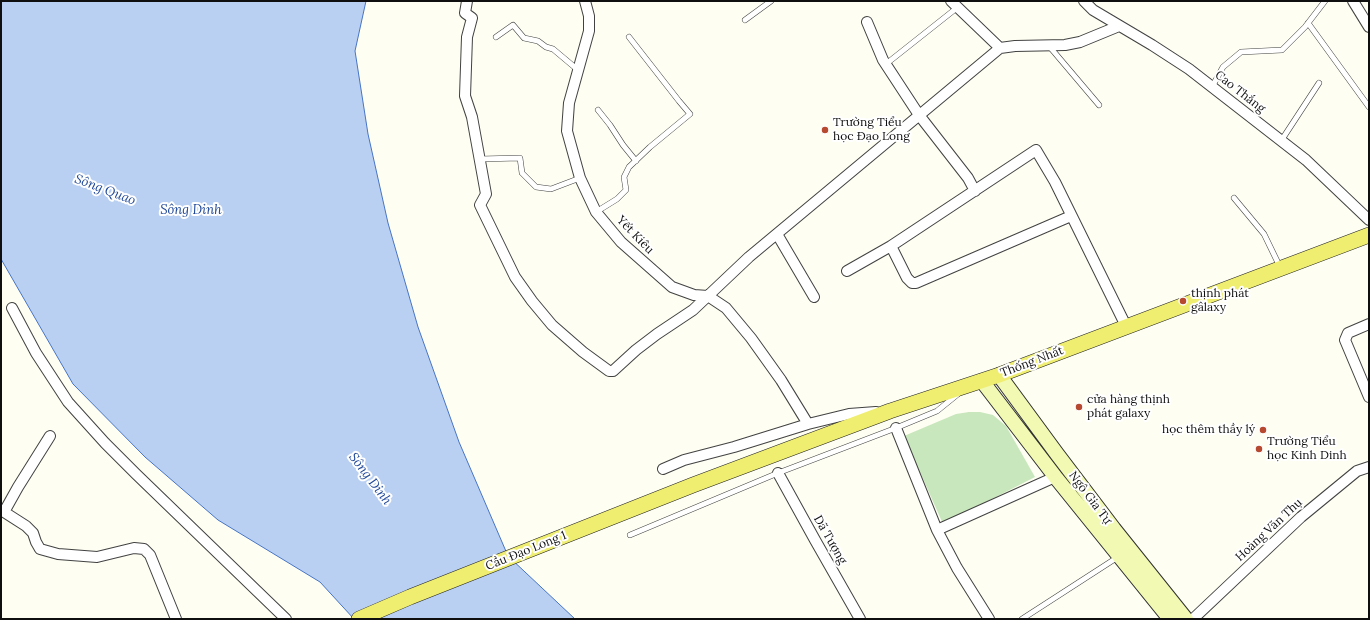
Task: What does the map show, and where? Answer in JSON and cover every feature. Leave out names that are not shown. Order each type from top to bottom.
[{"type":"main road","name":"Thống Nhất","points":[[693,485],[890,411],[999,375],[1369,235]]},
{"type":"main road","name":"Ngô Gia Tự","points":[[999,375],[1067,467],[1109,534],[1119,556],[1170,619]]},
{"type":"main road","name":"Ngô Gia Tự","points":[[976,383],[1055,477],[1186,619]]},
{"type":"main road","points":[[1055,477],[1067,467]]},
{"type":"main road","name":"Cầu Đạo Long 1","points":[[359,619],[410,597],[693,485]]},
{"type":"street","points":[[467,1],[465,13],[472,18],[467,37],[465,96],[472,117],[486,194],[480,205],[515,277],[532,301],[552,325],[583,352],[609,371],[613,371],[657,334],[693,310],[749,257],[1000,48],[1015,46],[1065,46],[1080,42],[1119,26]]},
{"type":"street","name":"Yết Kiêu","points":[[585,1],[589,16],[589,31],[570,103],[567,131],[580,178],[596,212],[622,242],[672,287],[694,295],[708,296],[726,308],[751,338],[781,380],[808,424]]},
{"type":"street","name":"Cao Thắng","points":[[1084,1],[1093,10],[1189,69],[1306,160],[1369,220]]},
{"type":"street","points":[[1355,2],[1369,27]]},
{"type":"street","points":[[954,4],[1000,48]]},
{"type":"street","points":[[867,22],[886,64],[919,115],[968,178],[975,191]]},
{"type":"street","points":[[847,271],[891,246],[1036,150],[1055,182],[1126,326]]},
{"type":"street","points":[[891,246],[907,278],[912,283],[916,283],[1071,216]]},
{"type":"street","points":[[777,234],[814,297]]},
{"type":"street","points":[[12,308],[36,353],[68,402],[131,469],[286,619]]},
{"type":"street","points":[[1369,324],[1348,333],[1345,340],[1369,398]]},
{"type":"street","points":[[663,469],[684,460],[734,447],[808,424],[848,414],[890,411]]},
{"type":"street","points":[[896,428],[937,530],[956,568],[989,619]]},
{"type":"street","points":[[50,436],[2,511],[26,526],[32,533],[40,549],[58,554],[97,557],[134,548],[144,549],[150,555],[176,619]]},
{"type":"street","name":"Hoàng Văn Thụ","points":[[1193,619],[1301,517],[1357,471],[1369,467]]},
{"type":"street","name":"Dã Tượng","points":[[778,473],[860,619]]},
{"type":"street","points":[[937,530],[1055,477]]},
{"type":"lane","points":[[745,20],[771,1]]},
{"type":"lane","points":[[1212,87],[1223,67],[1241,52],[1282,50],[1308,23],[1325,1]]},
{"type":"lane","points":[[886,64],[954,4]]},
{"type":"lane","points":[[1308,23],[1369,107]]},
{"type":"lane","points":[[496,37],[513,25],[524,38],[538,40],[546,47],[553,49],[578,71]]},
{"type":"lane","points":[[596,212],[617,199],[626,190],[624,177],[629,167],[690,114],[630,37]]},
{"type":"lane","points":[[1048,46],[1099,105]]},
{"type":"lane","points":[[1281,141],[1319,83]]},
{"type":"lane","points":[[598,110],[610,124],[623,145],[636,161]]},
{"type":"lane","points":[[480,159],[520,158],[522,173],[536,187],[551,189],[580,178]]},
{"type":"lane","points":[[1234,198],[1264,234],[1281,268]]},
{"type":"lane","points":[[630,535],[778,473],[938,411],[976,383]]},
{"type":"lane","points":[[1022,619],[1119,556]]},
{"type":"green space","points":[[980,412],[993,415],[1006,426],[1035,477],[943,524],[904,436],[956,414]]},
{"type":"water","name":"Sông Dinh","points":[[1,1],[366,1],[355,51],[368,134],[388,223],[418,327],[459,442],[508,556],[575,619],[354,619],[320,582],[218,520],[145,457],[73,384],[1,259]]},
{"type":"place","name":"Trường Tiểu học Đạo Long","points":[[825,130]]},
{"type":"place","name":"thịnh phát gâlaxy","points":[[1183,301]]},
{"type":"place","name":"cửa hàng thịnh phát galaxy","points":[[1079,407]]},
{"type":"place","name":"học thêm thầy lý","points":[[1263,430]]},
{"type":"place","name":"Trường Tiểu học Kinh Dinh","points":[[1259,449]]},
{"type":"water label","name":"Sông Quao","points":[[105,190]]}]
